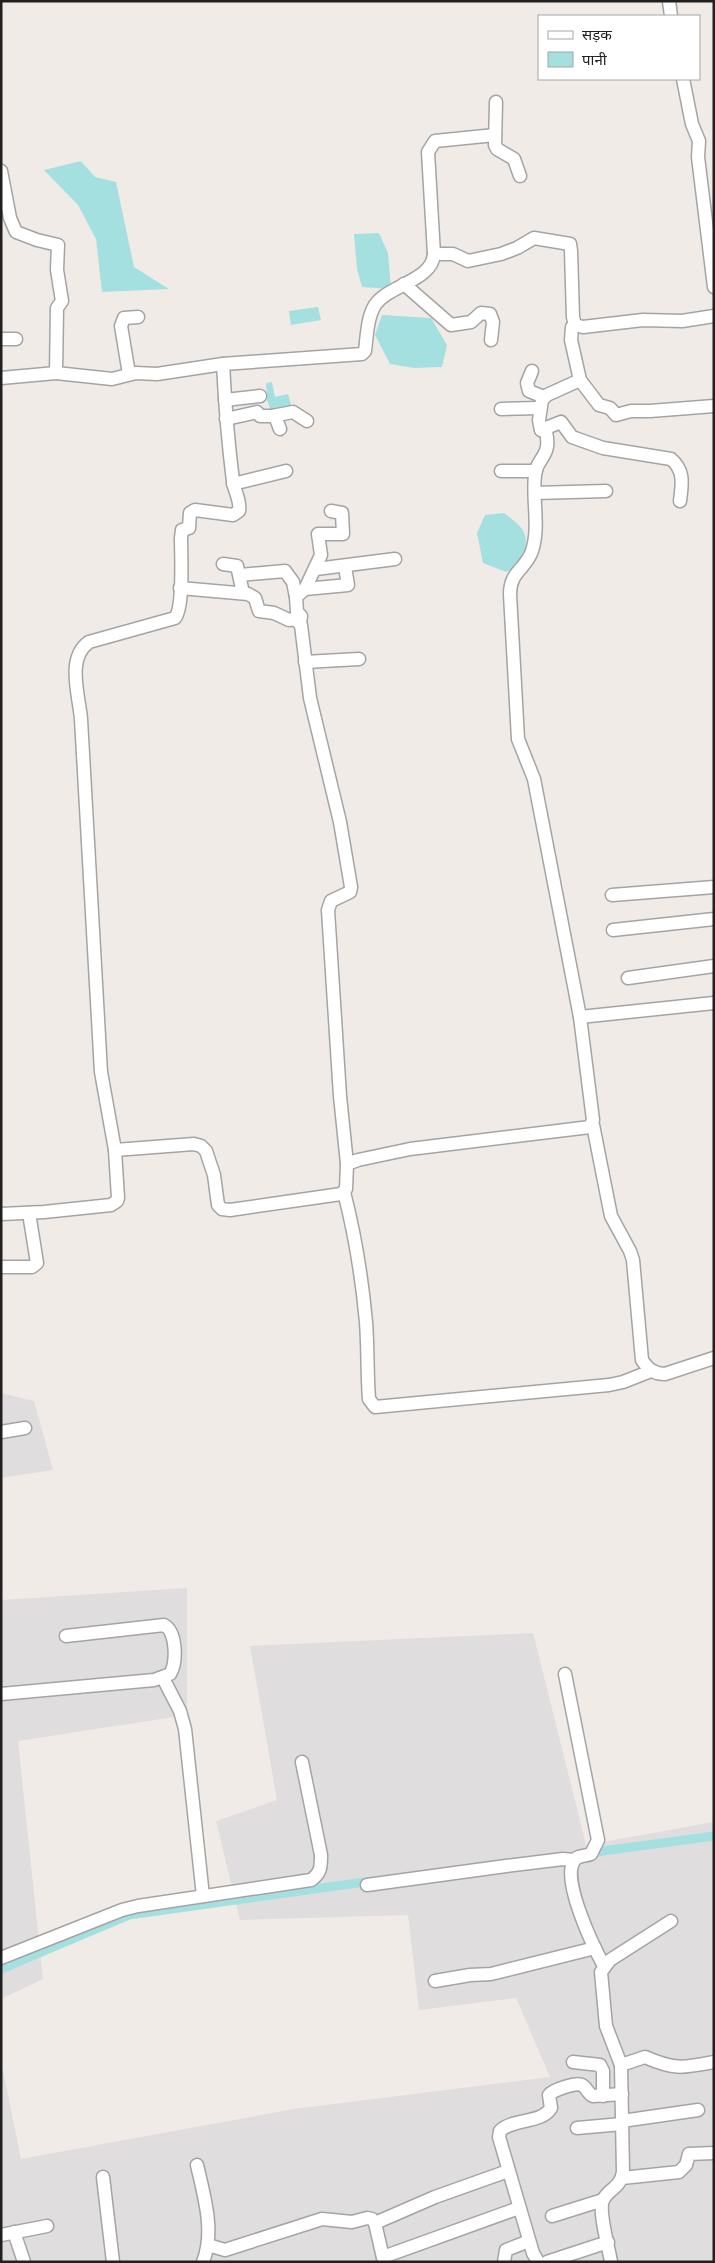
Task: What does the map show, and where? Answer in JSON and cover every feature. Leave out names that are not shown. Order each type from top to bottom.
[{"type":"street","points":[[668,1],[671,15]]},
{"type":"street","points":[[683,80],[692,124],[699,141],[698,157],[714,287]]},
{"type":"street","points":[[496,102],[495,135],[497,149],[514,159],[520,176]]},
{"type":"street","points":[[1,378],[56,373],[112,379],[129,374],[157,374],[223,364],[362,354],[364,352],[370,316],[375,306],[383,297],[425,273],[431,267],[434,254],[428,152],[430,145],[434,141],[495,135]]},
{"type":"street","points":[[1,170],[10,218],[16,232],[37,240],[58,244],[57,270],[62,301],[57,308],[56,373]]},
{"type":"street","points":[[434,254],[453,254],[468,261],[501,254],[518,248],[534,238],[570,244],[573,317],[575,325]]},
{"type":"street","points":[[404,284],[451,325],[471,322],[481,313],[490,314],[493,322],[491,340]]},
{"type":"street","points":[[575,325],[583,327],[643,320],[682,321],[714,316]]},
{"type":"street","points":[[129,374],[121,326],[124,318],[138,317]]},
{"type":"street","points":[[575,325],[572,326],[571,340],[580,380],[599,405],[610,408],[616,415],[631,411],[714,406]]},
{"type":"street","points":[[1,339],[16,339]]},
{"type":"street","points":[[1,1214],[114,1204],[118,1198],[114,1150],[101,1072],[82,728],[75,663],[79,652],[89,642],[175,618],[182,599],[180,588],[182,530],[188,528],[190,513],[195,510],[237,514],[240,506],[233,484],[226,419],[223,364]]},
{"type":"street","points":[[532,371],[528,379],[528,388],[542,402]]},
{"type":"street","points":[[501,409],[542,402],[580,380]]},
{"type":"street","points":[[225,400],[260,396]]},
{"type":"street","points":[[542,402],[539,424],[541,430],[546,432],[547,450],[536,471],[536,528],[532,551],[514,575],[510,586],[517,731],[520,746],[530,764],[534,779],[580,1017],[592,1125],[611,1216],[633,1260],[642,1360],[651,1370],[658,1374],[664,1374],[714,1358]]},
{"type":"street","points":[[226,419],[257,412],[260,416],[292,412],[307,421]]},
{"type":"street","points":[[272,416],[275,416],[280,429]]},
{"type":"street","points":[[541,430],[561,422],[572,437],[603,448],[671,459],[677,464],[682,475],[680,501]]},
{"type":"street","points":[[233,484],[286,471]]},
{"type":"street","points":[[502,471],[536,471]]},
{"type":"street","points":[[535,493],[606,491]]},
{"type":"street","points":[[331,511],[342,513],[343,534],[318,534],[321,556],[316,569],[301,593],[297,612],[301,616],[304,662],[310,698],[340,822],[351,888],[347,895],[330,901],[328,910],[340,1096],[347,1164],[346,1189],[344,1192],[359,1257],[366,1324],[369,1399],[376,1407],[609,1385],[622,1382],[651,1370]]},
{"type":"street","points":[[316,569],[345,567],[394,559]]},
{"type":"street","points":[[223,564],[237,566],[243,594]]},
{"type":"street","points":[[301,593],[348,585],[345,567]]},
{"type":"street","points":[[240,575],[285,571],[301,593]]},
{"type":"street","points":[[180,588],[243,594],[255,598],[259,611],[274,613],[289,620],[295,619],[300,622]]},
{"type":"street","points":[[304,662],[359,659]]},
{"type":"street","points":[[612,895],[714,887]]},
{"type":"street","points":[[612,930],[714,919]]},
{"type":"street","points":[[628,978],[714,966]]},
{"type":"street","points":[[580,1017],[714,1003]]},
{"type":"street","points":[[347,1164],[410,1149],[586,1128],[592,1125]]},
{"type":"street","points":[[114,1150],[194,1144],[201,1146],[206,1151],[214,1176],[218,1205],[222,1209],[230,1210],[344,1192]]},
{"type":"street","points":[[1,1267],[32,1267],[37,1262],[29,1213]]},
{"type":"street","points":[[1,1432],[25,1428]]},
{"type":"street","points":[[1,1694],[163,1678],[170,1674],[175,1662],[171,1633],[164,1626],[66,1636]]},
{"type":"street","points":[[367,1885],[506,1866],[564,1859],[574,1860],[594,1851],[598,1834],[565,1674]]},
{"type":"street","points":[[163,1678],[180,1710],[185,1730],[204,1896]]},
{"type":"street","points":[[1,1958],[122,1910],[311,1880],[318,1875],[321,1868],[321,1855],[302,1762]]},
{"type":"street","points":[[574,1860],[572,1869],[574,1893],[594,1948],[604,1966]]},
{"type":"street","points":[[552,2216],[603,2200],[617,2187],[622,2178],[621,2065],[606,2026],[602,1972],[604,1966],[610,1960],[671,1921]]},
{"type":"street","points":[[435,1981],[470,1975],[491,1974],[594,1948]]},
{"type":"street","points":[[621,2065],[645,2057],[658,2064],[676,2068],[714,2062]]},
{"type":"street","points":[[573,2062],[600,2065],[603,2071],[603,2096]]},
{"type":"street","points":[[538,2262],[529,2241],[508,2172],[499,2137],[500,2131],[504,2127],[545,2114],[551,2108],[549,2095],[553,2090],[578,2084],[584,2086],[590,2096],[622,2094]]},
{"type":"street","points":[[577,2128],[698,2110]]},
{"type":"street","points":[[622,2178],[678,2172],[686,2166],[689,2154],[714,2153]]},
{"type":"street","points":[[197,2165],[206,2204],[208,2245],[202,2262]]},
{"type":"street","points":[[376,2223],[435,2198],[508,2172]]},
{"type":"street","points":[[103,2177],[113,2262]]},
{"type":"street","points":[[603,2200],[602,2214],[611,2262]]},
{"type":"street","points":[[208,2245],[225,2250],[322,2219],[352,2222],[367,2218],[372,2219],[376,2223],[384,2260],[519,2208]]},
{"type":"street","points":[[24,2262],[8,2233],[47,2226]]},
{"type":"street","points":[[504,2262],[506,2250],[529,2241]]},
{"type":"street","points":[[547,2262],[608,2242]]},
{"type":"shaded area","points":[[1,1393],[34,1401],[53,1470],[1,1478]]},
{"type":"shaded area","points":[[187,1588],[187,1715],[18,1741],[43,1979],[1,1999],[1,1600]]},
{"type":"shaded area","points":[[533,1633],[586,1845],[714,1822],[714,2262],[1,2262],[1,2061],[21,2159],[294,2109],[550,2077],[516,1998],[419,2010],[408,1915],[240,1920],[216,1821],[277,1800],[250,1646]]},
{"type":"water","points":[[81,161],[95,177],[116,182],[134,267],[169,289],[102,292],[96,239],[78,205],[44,170]]},
{"type":"water","points":[[379,233],[388,253],[391,289],[362,287],[357,269],[354,234]]},
{"type":"water","points":[[318,307],[321,320],[291,325],[289,311]]},
{"type":"water","points":[[382,315],[431,318],[447,345],[442,367],[414,368],[390,364],[375,335]]},
{"type":"water","points":[[272,382],[275,397],[288,394],[293,411],[272,414],[267,400],[266,383]]},
{"type":"water","points":[[504,513],[522,529],[526,539],[523,564],[506,572],[483,563],[477,533],[485,515]]},
{"type":"waterway","points":[[588,1853],[714,1836]]},
{"type":"waterway","points":[[1,1969],[129,1915],[372,1881]]}]
